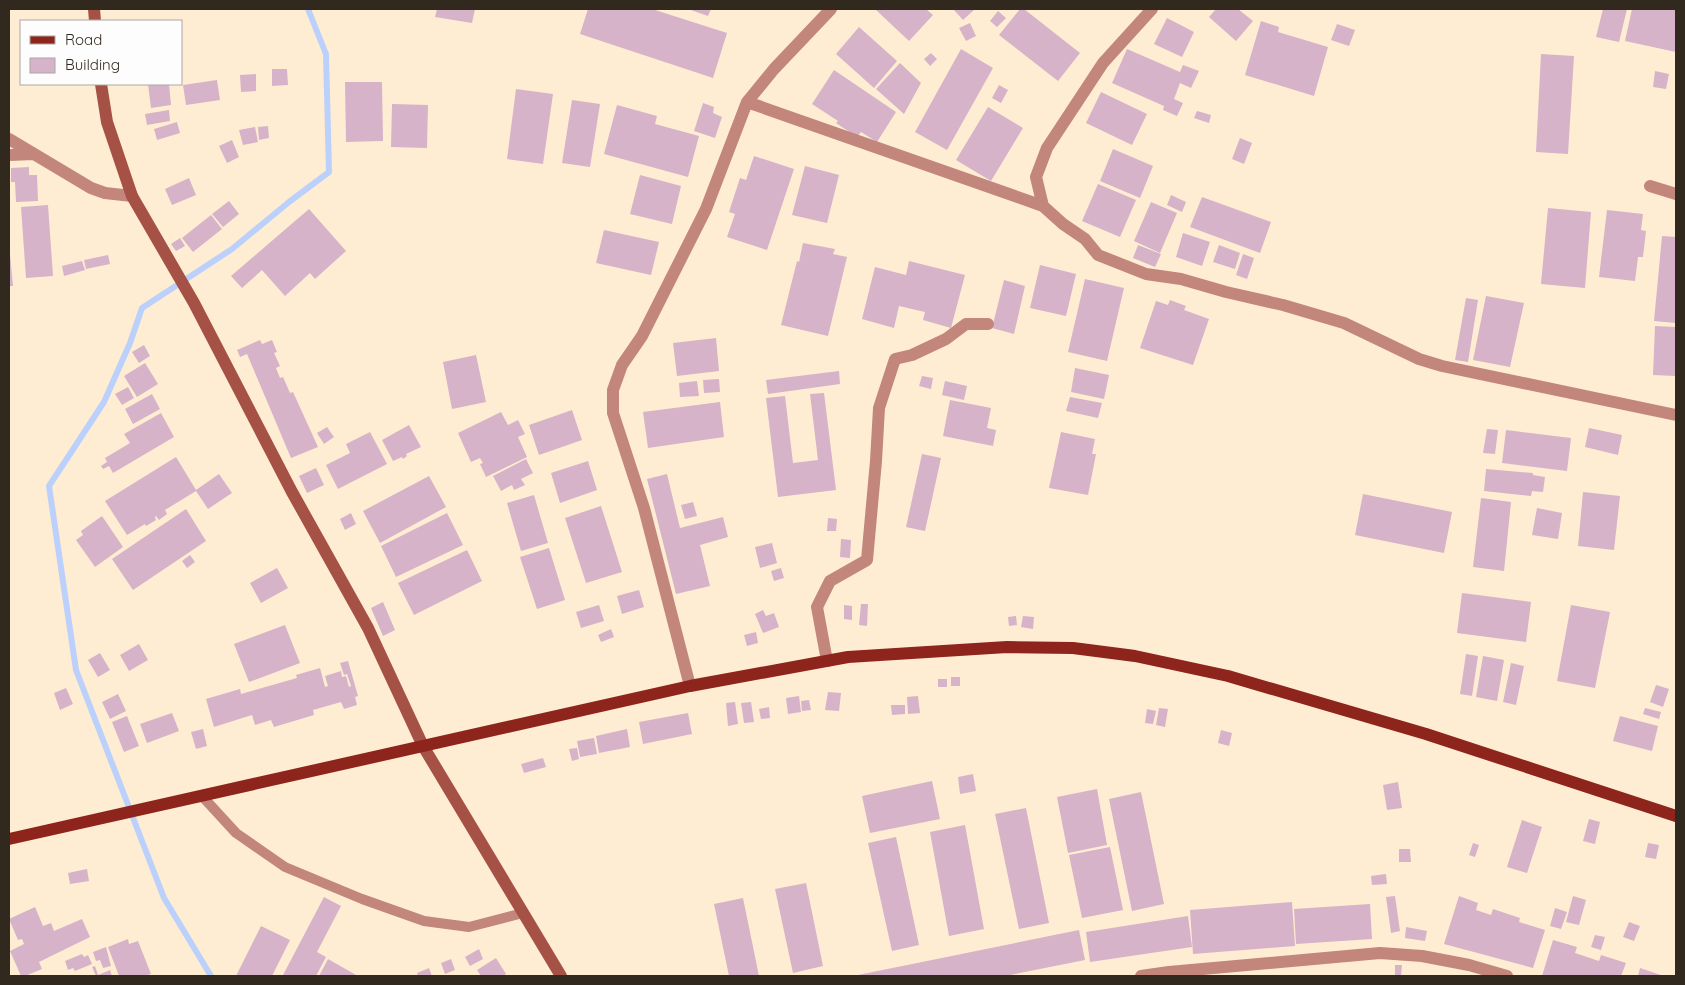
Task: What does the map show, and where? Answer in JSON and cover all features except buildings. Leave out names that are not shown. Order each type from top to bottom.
[{"type":"main road","points":[[100,85],[107,122],[132,196],[194,303],[292,492],[368,628],[423,746],[561,976]]},
{"type":"main road","points":[[9,839],[690,686],[848,657],[1007,646],[1073,648],[1135,656],[1228,676],[1426,734],[1676,816]]},
{"type":"street","points":[[690,686],[644,508],[613,413],[613,390],[622,365],[642,336],[706,209],[747,102],[774,69],[831,9]]},
{"type":"street","points":[[1043,206],[1036,177],[1047,148],[1103,64],[1152,9]]},
{"type":"street","points":[[747,102],[1043,206],[1063,224],[1086,239],[1098,255],[1146,274],[1181,279],[1344,323],[1419,359],[1442,366],[1676,416]]},
{"type":"street","points":[[9,139],[91,188],[105,193],[132,196]]},
{"type":"street","points":[[9,155],[34,154]]},
{"type":"street","points":[[1650,186],[1676,194]]},
{"type":"street","points":[[827,661],[817,607],[830,581],[866,560],[876,470],[879,408],[895,359],[912,355],[946,339],[966,324],[988,324]]},
{"type":"street","points":[[1141,976],[1380,953],[1422,956],[1469,965],[1507,976]]},
{"type":"lane","points":[[202,796],[236,832],[285,867],[371,902],[424,921],[469,926],[523,913]]},
{"type":"waterway","points":[[211,976],[164,898],[76,670],[49,486],[104,402],[130,343],[142,308],[232,249],[329,172],[326,54],[308,9]]}]
